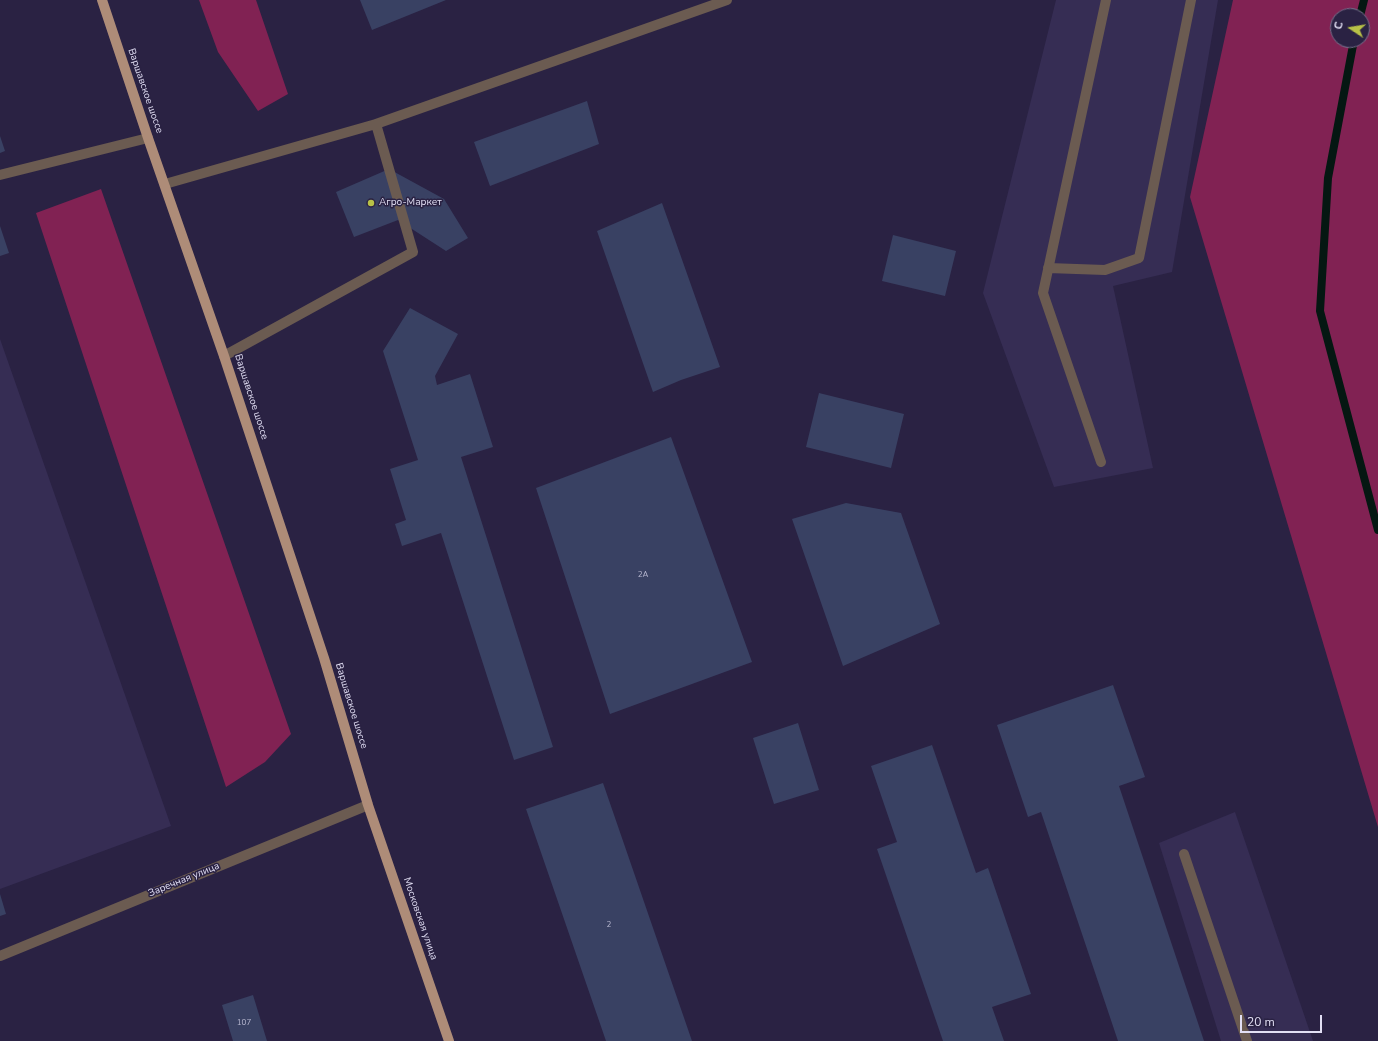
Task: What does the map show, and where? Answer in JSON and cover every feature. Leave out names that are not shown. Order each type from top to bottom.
[{"type":"main road","name":"Варшавское шоссе","points":[[102,0],[148,138],[224,356],[324,658],[368,805]]},
{"type":"main road","name":"Московская улица","points":[[368,805],[449,1041]]},
{"type":"street","points":[[165,184],[376,124],[727,0]]},
{"type":"street","points":[[1101,462],[1043,293],[1106,0]]},
{"type":"street","points":[[1048,268],[1105,270],[1139,258],[1191,0]]},
{"type":"street","points":[[224,356],[413,252],[376,124]]},
{"type":"street","points":[[0,175],[148,138]]},
{"type":"street","name":"Заречная улица","points":[[0,956],[368,805]]},
{"type":"street","points":[[1184,854],[1246,1041]]},
{"type":"shaded area","points":[[199,0],[256,0],[288,94],[258,111],[218,52]]},
{"type":"shaded area","points":[[1056,0],[1218,0],[1172,272],[1113,286],[1153,468],[1054,487],[983,293]]},
{"type":"shaded area","points":[[1233,0],[1378,0],[1378,827],[1190,197]]},
{"type":"shaded area","points":[[101,189],[291,734],[265,762],[226,787],[36,213]]},
{"type":"shaded area","points":[[0,339],[171,826],[0,889]]},
{"type":"shaded area","points":[[1235,812],[1313,1041],[1221,1041],[1159,843]]},
{"type":"building","points":[[360,0],[446,0],[372,30]]},
{"type":"building","points":[[587,101],[599,144],[490,186],[474,142]]},
{"type":"building","points":[[0,136],[5,151],[0,153]]},
{"type":"building","points":[[389,169],[444,199],[468,238],[446,251],[398,220],[354,237],[336,192]]},
{"type":"building","points":[[662,203],[720,367],[681,380],[653,392],[597,231]]},
{"type":"building","points":[[0,226],[9,253],[0,256]]},
{"type":"building","points":[[893,235],[956,251],[945,296],[882,281]]},
{"type":"building","points":[[410,308],[458,334],[435,376],[437,385],[470,374],[493,447],[461,457],[553,747],[514,760],[441,533],[402,546],[395,524],[406,520],[390,469],[418,460],[383,351]]},
{"type":"building","points":[[819,393],[904,414],[891,468],[806,447]]},
{"type":"building","points":[[671,437],[752,662],[610,714],[536,488]]},
{"type":"building","points":[[846,503],[901,513],[940,624],[843,666],[792,519]]},
{"type":"building","points":[[1113,685],[1145,777],[1119,786],[1204,1041],[1118,1041],[1041,812],[1028,817],[997,725]]},
{"type":"building","points":[[798,723],[819,790],[774,804],[753,738]]},
{"type":"building","points":[[932,745],[976,873],[988,868],[1031,994],[992,1007],[1004,1041],[943,1041],[877,849],[897,842],[871,766]]},
{"type":"building","points":[[603,783],[692,1041],[606,1041],[526,809]]},
{"type":"building","points":[[0,894],[6,914],[0,916]]},
{"type":"building","points":[[253,995],[267,1041],[233,1041],[222,1005]]},
{"type":"waterway","points":[[1362,8],[1364,0]]},
{"type":"waterway","points":[[1352,48],[1328,178],[1320,311],[1378,530]]},
{"type":"place","name":"Агро-Маркет","points":[[371,203]]}]
